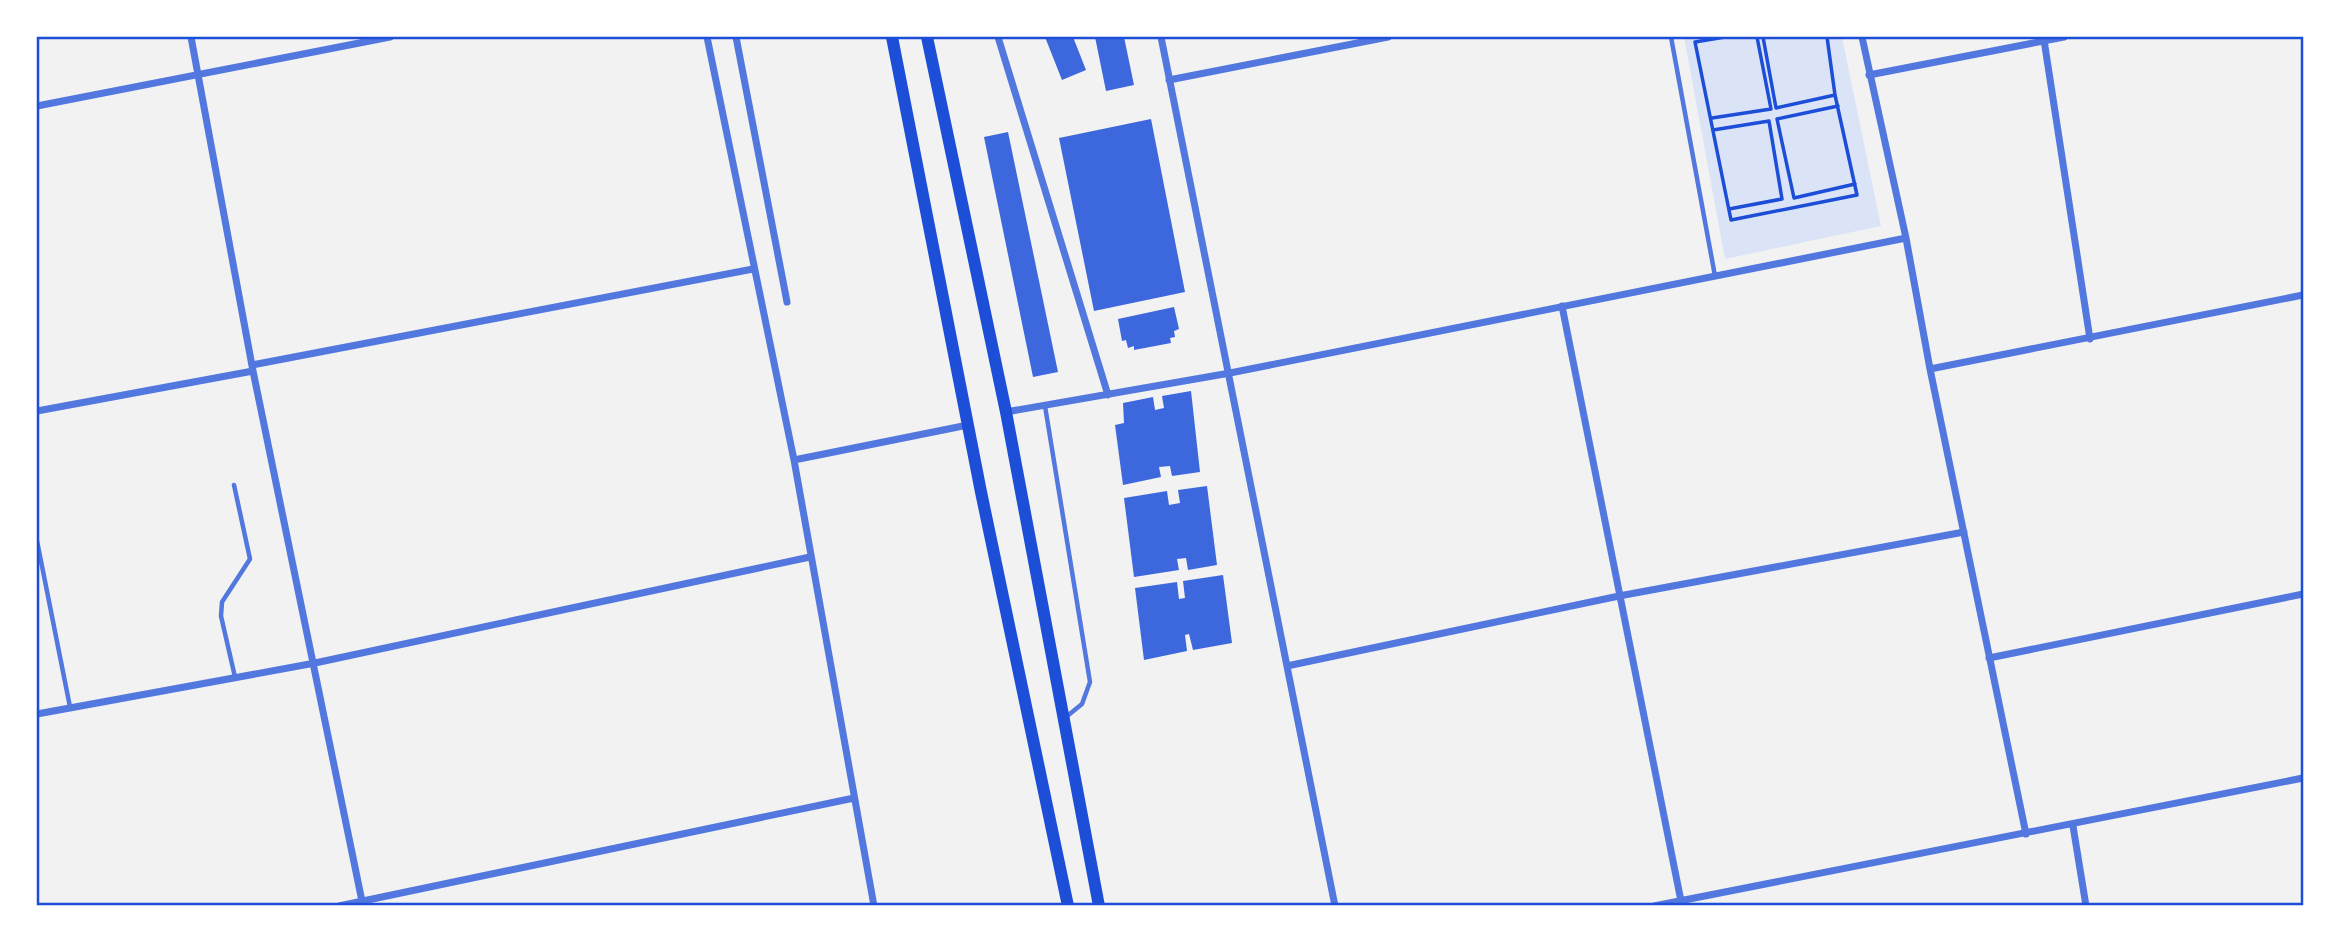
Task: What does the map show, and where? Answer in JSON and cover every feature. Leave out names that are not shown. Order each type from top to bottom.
[{"type":"main road","points":[[892,37],[968,425],[1068,906]]},
{"type":"main road","points":[[926,37],[1006,412],[1099,906]]},
{"type":"street","points":[[191,37],[252,368],[363,904]]},
{"type":"street","points":[[37,106],[390,37]]},
{"type":"street","points":[[707,37],[794,460],[874,906]]},
{"type":"street","points":[[736,37],[787,302]]},
{"type":"street","points":[[998,37],[1108,395]]},
{"type":"street","points":[[1161,37],[1335,906]]},
{"type":"street","points":[[1169,80],[1388,37]]},
{"type":"street","points":[[1862,37],[1906,238],[1930,369],[2026,834]]},
{"type":"street","points":[[1869,75],[2064,37]]},
{"type":"street","points":[[2044,40],[2090,339]]},
{"type":"street","points":[[1006,412],[1230,373],[1906,238]]},
{"type":"street","points":[[37,411],[753,269]]},
{"type":"street","points":[[1930,369],[2303,295]]},
{"type":"street","points":[[1562,306],[1681,901]]},
{"type":"street","points":[[794,460],[968,425]]},
{"type":"street","points":[[1287,666],[1619,596],[1964,532]]},
{"type":"street","points":[[37,715],[315,663],[810,557]]},
{"type":"street","points":[[1989,658],[2303,594]]},
{"type":"street","points":[[1654,906],[1681,901],[1704,903],[2303,778]]},
{"type":"street","points":[[339,906],[363,904],[854,798]]},
{"type":"street","points":[[2073,826],[2086,906]]},
{"type":"lane","points":[[1671,37],[1715,277]]},
{"type":"lane","points":[[1045,406],[1090,682],[1082,704],[1063,720]]},
{"type":"lane","points":[[234,485],[250,559],[222,602],[221,616],[235,678]]},
{"type":"lane","points":[[37,541],[70,708]]},
{"type":"path","points":[[1725,37],[1695,42],[1731,220],[1857,195],[1835,95],[1827,37]]},
{"type":"path","points":[[1712,118],[1771,109],[1756,37]]},
{"type":"path","points":[[1763,37],[1776,108],[1835,95]]},
{"type":"path","points":[[1838,106],[1777,118],[1794,198],[1855,184]]},
{"type":"path","points":[[1713,130],[1769,121],[1782,199],[1729,209]]},
{"type":"shaded area","points":[[1684,37],[1842,37],[1881,226],[1725,259]]},
{"type":"building","points":[[1045,37],[1073,37],[1086,70],[1062,80]]},
{"type":"building","points":[[1095,37],[1124,37],[1134,85],[1106,91]]},
{"type":"building","points":[[1151,119],[1185,292],[1094,311],[1059,138]]},
{"type":"building","points":[[1008,132],[1058,372],[1033,377],[984,137]]},
{"type":"building","points":[[1174,307],[1179,329],[1174,331],[1175,337],[1170,338],[1171,343],[1134,350],[1134,346],[1128,348],[1126,340],[1122,341],[1118,319]]},
{"type":"building","points":[[1191,391],[1200,472],[1172,476],[1170,466],[1159,467],[1161,477],[1123,485],[1115,425],[1124,423],[1123,403],[1153,397],[1155,410],[1164,408],[1162,396]]},
{"type":"building","points":[[1207,486],[1217,565],[1188,570],[1186,558],[1177,559],[1179,570],[1134,577],[1124,498],[1167,491],[1169,505],[1180,503],[1178,490]]},
{"type":"building","points":[[1223,575],[1232,643],[1193,650],[1189,634],[1185,635],[1187,651],[1144,660],[1135,588],[1177,582],[1179,599],[1185,598],[1183,581]]}]
